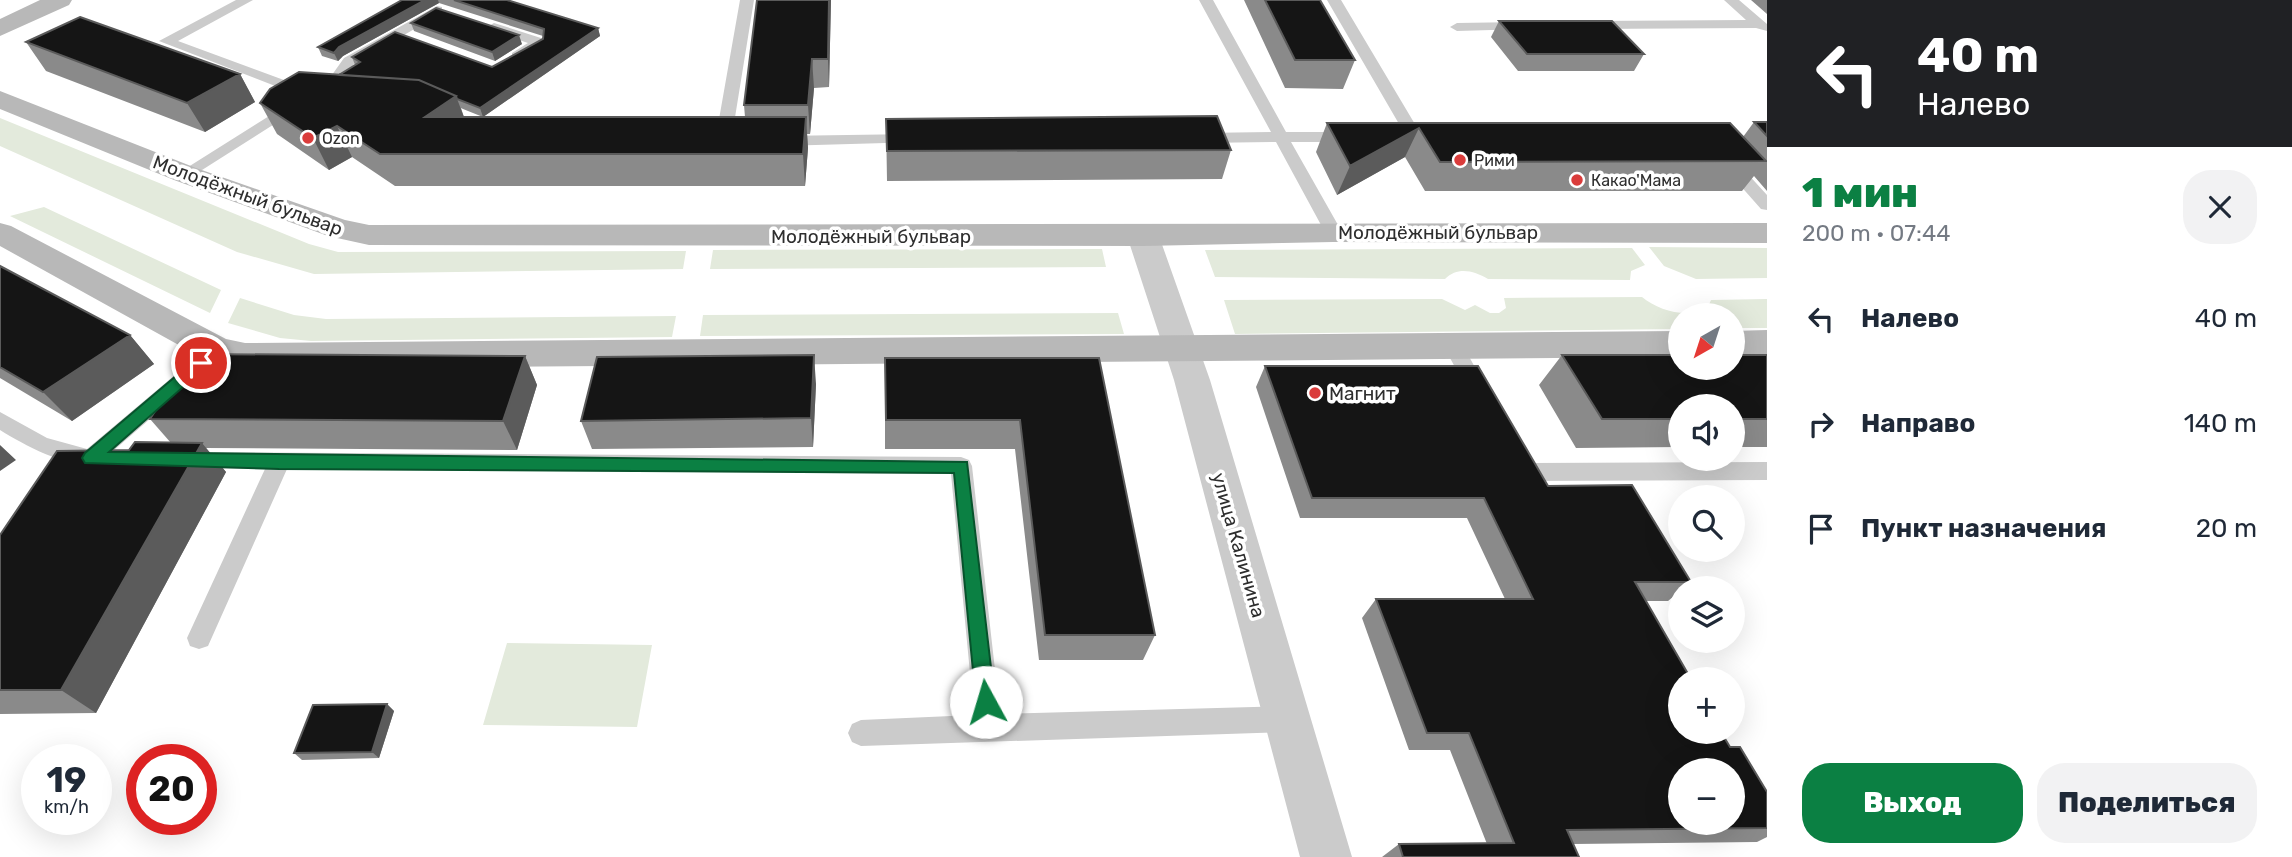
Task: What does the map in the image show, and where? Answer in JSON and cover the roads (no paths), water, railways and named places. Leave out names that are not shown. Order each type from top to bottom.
[{"type":"main road","points":[[0,28],[60,0]]},
{"type":"main road","name":"Молодёжный бульвар","points":[[0,99],[185,174],[339,229],[369,235],[1143,236],[1333,232],[1767,233]]},
{"type":"main road","points":[[0,233],[217,350],[245,356],[1668,344]]},
{"type":"main road","points":[[1745,344],[1767,344]]},
{"type":"street","name":"улица Калинина","points":[[1143,236],[1192,380],[1326,857]]},
{"type":"lane","points":[[246,0],[166,41],[317,96],[349,98]]},
{"type":"lane","points":[[723,142],[747,0]]},
{"type":"lane","points":[[1206,0],[1333,232]]},
{"type":"lane","points":[[1334,0],[1414,136]]},
{"type":"lane","points":[[1731,0],[1763,27]]},
{"type":"lane","points":[[185,174],[317,96],[349,61],[438,9],[450,13]]},
{"type":"lane","points":[[475,21],[539,42],[507,62]]},
{"type":"lane","points":[[1577,25],[1763,27]]},
{"type":"lane","points":[[1457,27],[1537,26]]},
{"type":"lane","points":[[396,33],[421,42]]},
{"type":"lane","points":[[1184,138],[1374,136]]},
{"type":"lane","points":[[763,141],[938,139]]},
{"type":"lane","points":[[1715,148],[1767,205]]},
{"type":"lane","points":[[1454,346],[1492,414]]},
{"type":"lane","points":[[91,458],[217,350]]},
{"type":"lane","points":[[0,420],[41,444],[91,458],[131,459]]},
{"type":"lane","points":[[1511,449],[1525,472],[1767,471]]},
{"type":"lane","points":[[171,460],[961,466],[988,727]]},
{"type":"lane","points":[[199,638],[279,462]]},
{"type":"lane","points":[[861,733],[1289,719]]},
{"type":"place","name":"Ozon","points":[[308,138]]},
{"type":"place","name":"Рими","points":[[1460,160]]},
{"type":"place","name":"Какао'Мама","points":[[1577,180]]},
{"type":"place","name":"Магнит","points":[[1315,393]]}]
